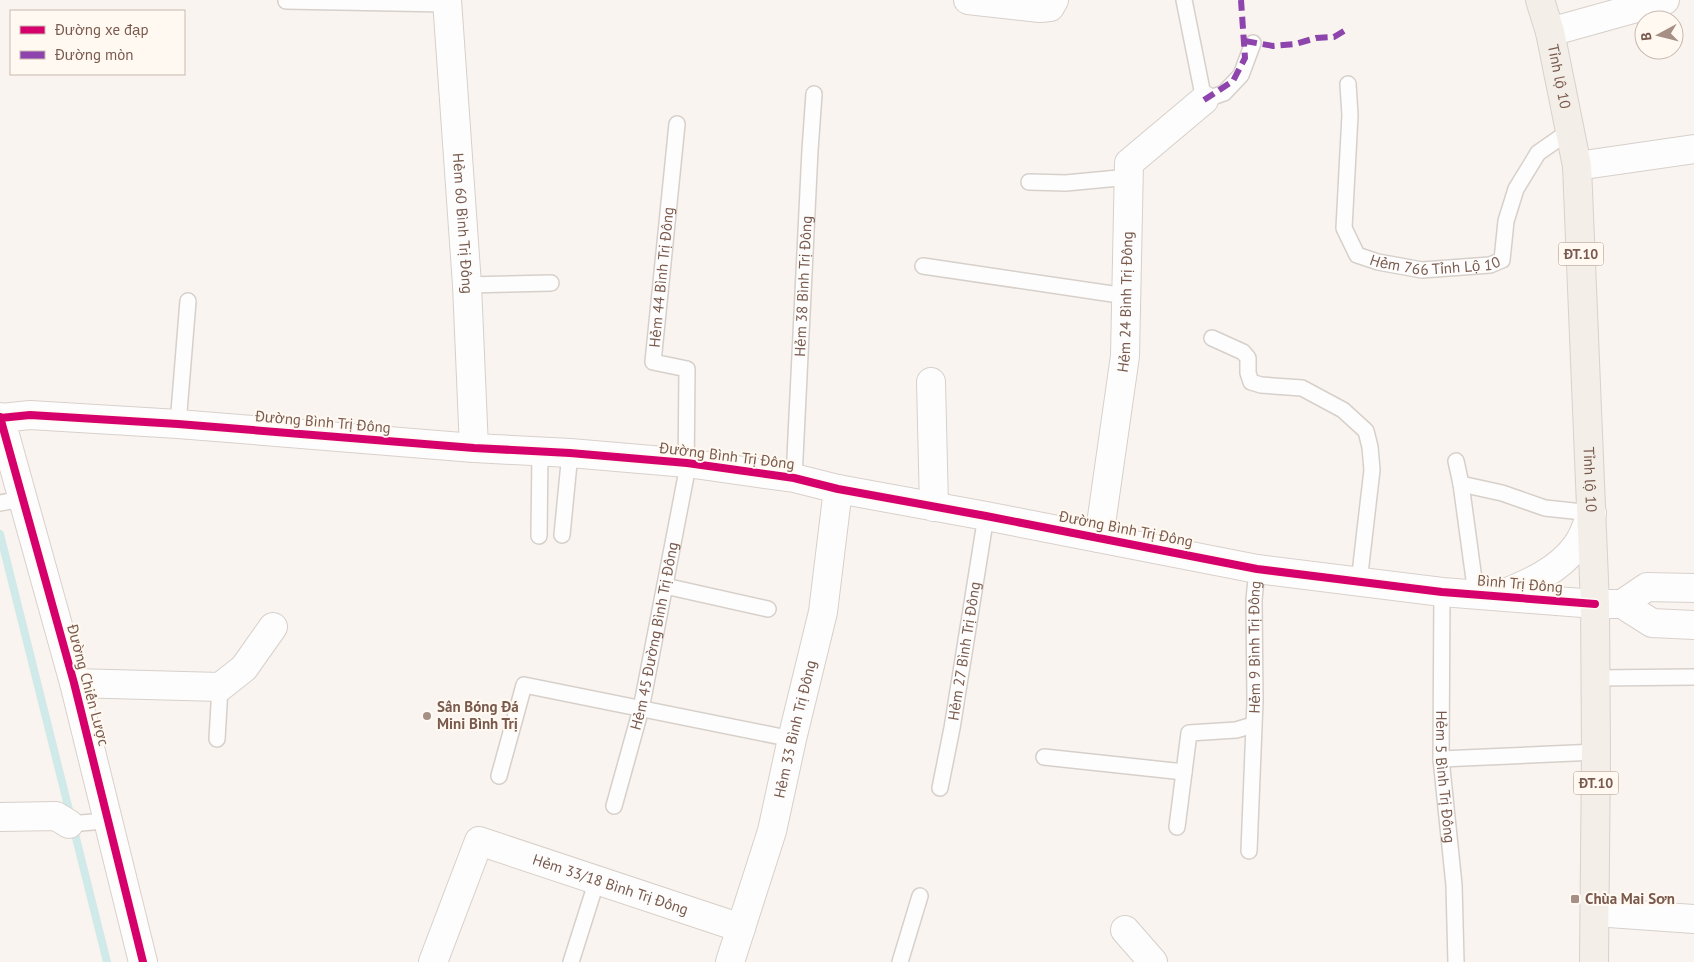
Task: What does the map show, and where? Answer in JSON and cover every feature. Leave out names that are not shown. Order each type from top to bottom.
[{"type":"main road","name":"Tỉnh lộ 10","points":[[1540,0],[1550,32],[1577,166],[1595,604],[1594,962]]},
{"type":"street","points":[[968,0],[1040,8],[1050,7],[1054,0]]},
{"type":"street","points":[[1550,32],[1664,0]]},
{"type":"street","name":"Hẻm 60 Bình Trị Đông","points":[[447,2],[466,285],[474,448]]},
{"type":"street","name":"Hẻm 24 Bình Trị Đông","points":[[1099,538],[1125,356],[1129,162],[1204,100]]},
{"type":"street","points":[[1577,166],[1694,149]]},
{"type":"street","points":[[931,382],[934,507]]},
{"type":"street","name":"Đường Bình Trị Đông","points":[[0,418],[30,415],[178,424],[687,463],[794,478],[838,490],[986,516],[1256,570],[1442,592]]},
{"type":"street","name":"Đường Chiến Lược","points":[[0,418],[10,501],[74,683],[90,821],[143,962]]},
{"type":"street","name":"Hẻm 33 Bình Trị Đông","points":[[730,962],[772,831],[823,612],[838,490]]},
{"type":"street","points":[[1486,596],[1524,586],[1556,566],[1578,544],[1592,513]]},
{"type":"street","points":[[1694,588],[1646,587],[1622,604],[1652,624],[1694,625]]},
{"type":"street","name":"Bình Trị Đông","points":[[1442,592],[1595,604],[1622,604]]},
{"type":"street","points":[[74,683],[220,687],[244,668],[273,627]]},
{"type":"street","points":[[0,817],[56,816],[90,821]]},
{"type":"street","name":"Hẻm 33/18 Bình Trị Đông","points":[[433,962],[479,841],[741,928]]},
{"type":"street","points":[[1595,912],[1694,919]]},
{"type":"street","points":[[1125,930],[1153,962]]},
{"type":"lane","points":[[1184,0],[1204,100],[1224,93],[1241,75],[1253,42]]},
{"type":"lane","points":[[286,1],[447,2]]},
{"type":"lane","name":"Hẻm 766 Tỉnh Lộ 10","points":[[1348,84],[1350,114],[1344,228],[1357,255],[1378,262],[1422,270],[1490,265],[1502,260],[1506,221],[1516,189],[1538,153],[1571,130]]},
{"type":"lane","name":"Hẻm 38 Bình Trị Đông","points":[[794,478],[814,94]]},
{"type":"lane","name":"Hẻm 44 Bình Trị Đông","points":[[677,124],[653,362],[687,369],[687,463]]},
{"type":"lane","points":[[1029,182],[1066,183],[1129,177]]},
{"type":"lane","points":[[923,266],[1126,296]]},
{"type":"lane","points":[[466,285],[551,283]]},
{"type":"lane","points":[[178,424],[188,301]]},
{"type":"lane","points":[[1212,338],[1243,352],[1248,358],[1248,373],[1251,382],[1261,385],[1302,388],[1343,410],[1366,431],[1370,447],[1372,470],[1359,582]]},
{"type":"lane","points":[[539,536],[540,451]]},
{"type":"lane","points":[[562,535],[570,453]]},
{"type":"lane","points":[[1456,462],[1486,596]]},
{"type":"lane","name":"Hẻm 45 Đường Bình Trị Đông","points":[[614,806],[641,709],[687,463]]},
{"type":"lane","points":[[1461,484],[1502,493],[1545,508],[1592,513]]},
{"type":"lane","name":"Hẻm 27 Bình Trị Đông","points":[[940,788],[952,728],[986,516]]},
{"type":"lane","name":"Hẻm 9 Bình Trị Đông","points":[[1249,851],[1255,701],[1254,600],[1256,570]]},
{"type":"lane","points":[[665,586],[768,609]]},
{"type":"lane","name":"Hẻm 5 Bình Trị Đông","points":[[1442,592],[1441,759],[1454,885],[1456,962]]},
{"type":"lane","points":[[1596,678],[1694,677]]},
{"type":"lane","points":[[499,776],[524,685],[792,739]]},
{"type":"lane","points":[[217,739],[220,687]]},
{"type":"lane","name":"Hẻm 9 Bình Trị Đông","points":[[1177,826],[1190,733],[1236,730],[1253,725]]},
{"type":"lane","points":[[1441,759],[1596,752]]},
{"type":"lane","points":[[1044,757],[1184,772]]},
{"type":"lane","points":[[571,962],[597,880]]},
{"type":"lane","points":[[900,962],[920,896]]},
{"type":"waterway","points":[[0,534],[107,962]]},
{"type":"marked path","points":[[1204,100],[1233,81],[1245,58],[1241,0]]},
{"type":"marked path","points":[[1245,41],[1273,46],[1295,44],[1316,38],[1334,37],[1344,31]]},
{"type":"cycle path","points":[[0,418],[30,415],[178,424],[687,463],[794,478],[838,489],[1257,569],[1442,592],[1595,604]]},
{"type":"cycle path","points":[[0,417],[74,683],[143,962]]},
{"type":"place","name":"Sân Bóng Đá Mini Bình Trị","points":[[427,716]]},
{"type":"place","name":"Chùa Mai Sơn","points":[[1575,899]]}]
